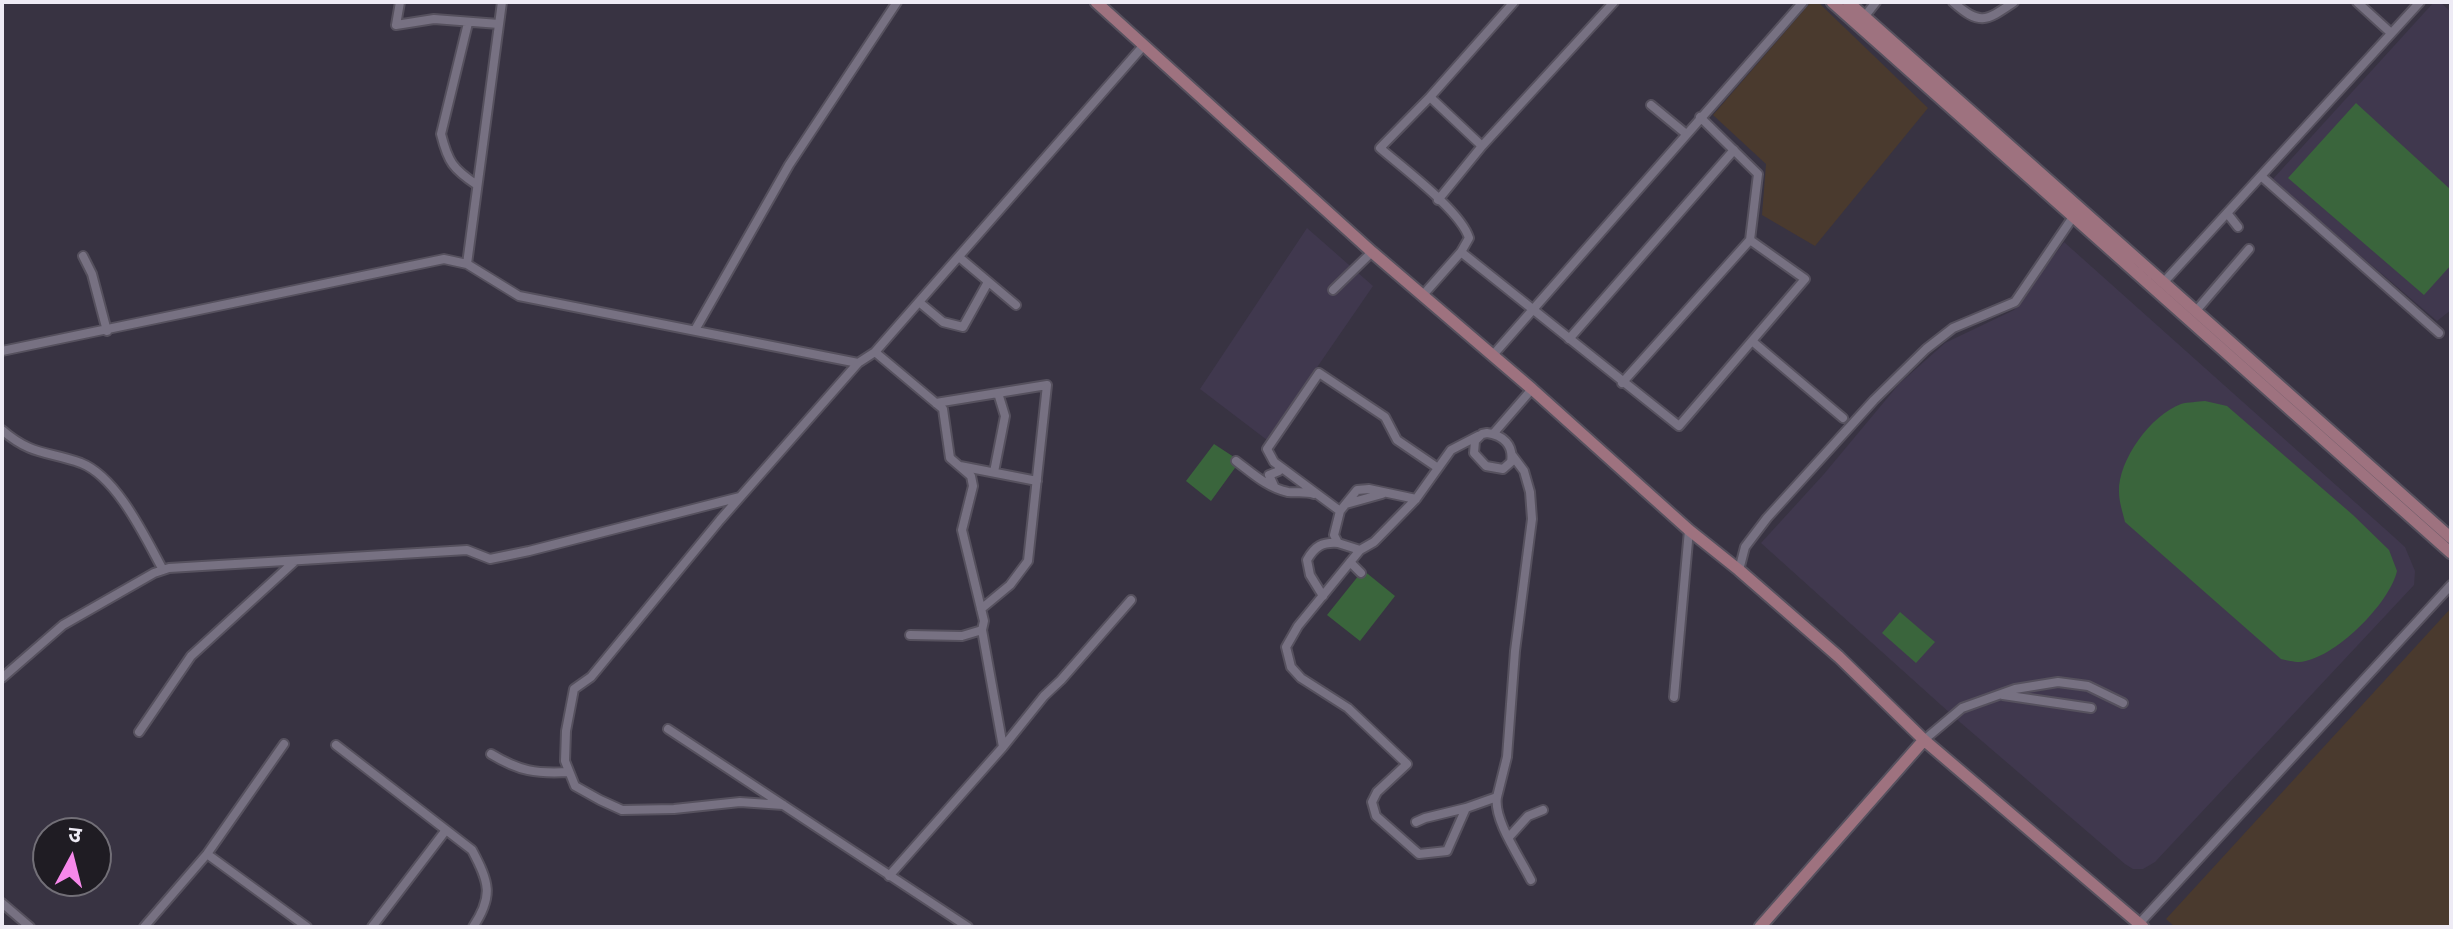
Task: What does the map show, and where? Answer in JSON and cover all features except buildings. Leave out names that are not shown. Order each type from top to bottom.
[{"type":"street","points":[[400,2],[396,25],[434,19],[499,24]]},
{"type":"street","points":[[467,264],[502,2]]},
{"type":"street","points":[[695,330],[789,165],[897,2]]},
{"type":"street","points":[[1096,2],[1372,252],[1839,657],[1924,740],[2139,926],[2451,585]]},
{"type":"street","points":[[1423,295],[1461,252],[1469,238],[1467,230],[1380,148],[1514,2]]},
{"type":"street","points":[[1438,200],[1482,146],[1614,2]]},
{"type":"street","points":[[1493,355],[1803,2]]},
{"type":"street","points":[[1832,2],[2451,553]]},
{"type":"street","points":[[1848,2],[2451,538]]},
{"type":"street","points":[[1865,16],[1876,2]]},
{"type":"street","points":[[1953,2],[1971,18],[1985,18],[2014,2]]},
{"type":"street","points":[[2357,2],[2391,33]]},
{"type":"street","points":[[2163,283],[2420,2]]},
{"type":"street","points":[[468,23],[441,134],[444,148],[456,171],[477,185]]},
{"type":"street","points":[[783,805],[740,802],[674,809],[622,810],[575,786],[565,761],[566,731],[574,689],[591,677],[858,363],[875,352],[1144,45]]},
{"type":"street","points":[[1430,97],[1482,146]]},
{"type":"street","points":[[1651,105],[1685,133]]},
{"type":"street","points":[[1622,383],[1750,240],[1758,174],[1700,117]]},
{"type":"street","points":[[1569,339],[1734,150]]},
{"type":"street","points":[[2261,176],[2439,333]]},
{"type":"street","points":[[2227,213],[2238,227]]},
{"type":"street","points":[[1739,570],[1745,547],[1767,518],[1874,400],[1926,349],[1953,328],[2015,302],[2073,217]]},
{"type":"street","points":[[1461,252],[1679,426],[1805,279],[1750,240]]},
{"type":"street","points":[[2195,312],[2249,249]]},
{"type":"street","points":[[1333,290],[1372,252]]},
{"type":"street","points":[[83,256],[92,274],[107,331]]},
{"type":"street","points":[[959,257],[1016,305]]},
{"type":"street","points":[[2,351],[444,259],[467,264],[519,296],[858,363]]},
{"type":"street","points":[[919,302],[943,322],[963,327],[988,282]]},
{"type":"street","points":[[1752,341],[1843,418]]},
{"type":"street","points":[[875,352],[943,409],[950,458],[971,476],[973,486],[962,530],[981,609],[1003,747]]},
{"type":"street","points":[[1320,497],[1274,462],[1267,449],[1319,373],[1385,417],[1397,440],[1438,468]]},
{"type":"street","points":[[936,403],[1047,385],[1028,561],[1010,585],[981,609]]},
{"type":"street","points":[[1493,434],[1532,389]]},
{"type":"street","points":[[994,472],[1005,416],[998,393]]},
{"type":"street","points":[[2,430],[28,448],[43,455],[81,463],[105,479],[141,530],[163,570]]},
{"type":"street","points":[[1466,808],[1447,851],[1419,854],[1376,816],[1372,802],[1377,792],[1407,764],[1348,708],[1301,678],[1291,667],[1286,647],[1298,626],[1360,550],[1374,542],[1416,499],[1451,450],[1478,436],[1493,434],[1506,441],[1524,471],[1530,492],[1532,519],[1515,651],[1507,757],[1496,804],[1500,820],[1531,880]]},
{"type":"street","points":[[1478,436],[1472,449],[1476,458],[1486,466],[1503,469],[1511,462],[1512,455]]},
{"type":"street","points":[[1236,461],[1265,483],[1288,492],[1304,491],[1343,507]]},
{"type":"street","points":[[960,466],[1037,481]]},
{"type":"street","points":[[1274,486],[1269,475],[1279,471],[1279,466]]},
{"type":"street","points":[[1338,543],[1334,523],[1357,490],[1369,489],[1416,499]]},
{"type":"street","points":[[2,678],[63,625],[163,570],[467,550],[490,559],[741,497]]},
{"type":"street","points":[[1674,697],[1689,530]]},
{"type":"street","points":[[1323,596],[1310,575],[1307,560],[1314,548],[1338,543],[1360,550]]},
{"type":"street","points":[[139,732],[191,656],[295,561]]},
{"type":"street","points":[[1350,562],[1361,573]]},
{"type":"street","points":[[889,876],[1131,600]]},
{"type":"street","points":[[910,635],[962,636],[982,630]]},
{"type":"street","points":[[1760,927],[1924,740],[1962,708],[2015,689],[2058,682],[2088,686],[2123,703]]},
{"type":"street","points":[[1998,695],[2091,708]]},
{"type":"street","points":[[668,729],[968,927]]},
{"type":"street","points":[[144,927],[207,854],[284,744]]},
{"type":"street","points":[[336,745],[472,850],[484,872],[488,891],[483,912],[473,927]]},
{"type":"street","points":[[491,754],[526,772],[569,772]]},
{"type":"street","points":[[1416,822],[1497,797]]},
{"type":"street","points":[[1509,837],[1528,816],[1543,810]]},
{"type":"street","points":[[372,927],[446,830]]},
{"type":"street","points":[[207,854],[307,927]]},
{"type":"street","points":[[2,903],[30,927]]},
{"type":"shaded area","points":[[1811,2],[1818,2],[1928,108],[1815,246],[1762,215],[1766,164],[1713,115]]},
{"type":"shaded area","points":[[2434,2],[2440,2],[2451,12],[2451,310],[2437,321],[2272,180]]},
{"type":"shaded area","points":[[1307,228],[1373,286],[1267,440],[1200,389]]},
{"type":"shaded area","points":[[2064,242],[2405,547],[2415,571],[2414,585],[2155,862],[2143,869],[2133,869],[2125,864],[1961,723],[1761,543],[1899,384],[1945,343],[2014,310]]},
{"type":"shaded area","points":[[2451,608],[2451,927],[2175,927],[2166,919]]},
{"type":"green space","points":[[2356,103],[2451,190],[2451,265],[2424,295],[2288,178]]},
{"type":"green space","points":[[2205,401],[2227,406],[2389,550],[2397,571],[2384,598],[2344,641],[2313,659],[2299,662],[2281,659],[2125,522],[2119,496],[2120,479],[2138,440],[2170,410],[2181,404]]},
{"type":"green space","points":[[1214,444],[1240,461],[1211,501],[1186,481]]},
{"type":"green space","points":[[1363,570],[1395,596],[1360,641],[1327,615]]},
{"type":"green space","points":[[1900,612],[1935,642],[1916,663],[1882,633]]}]
